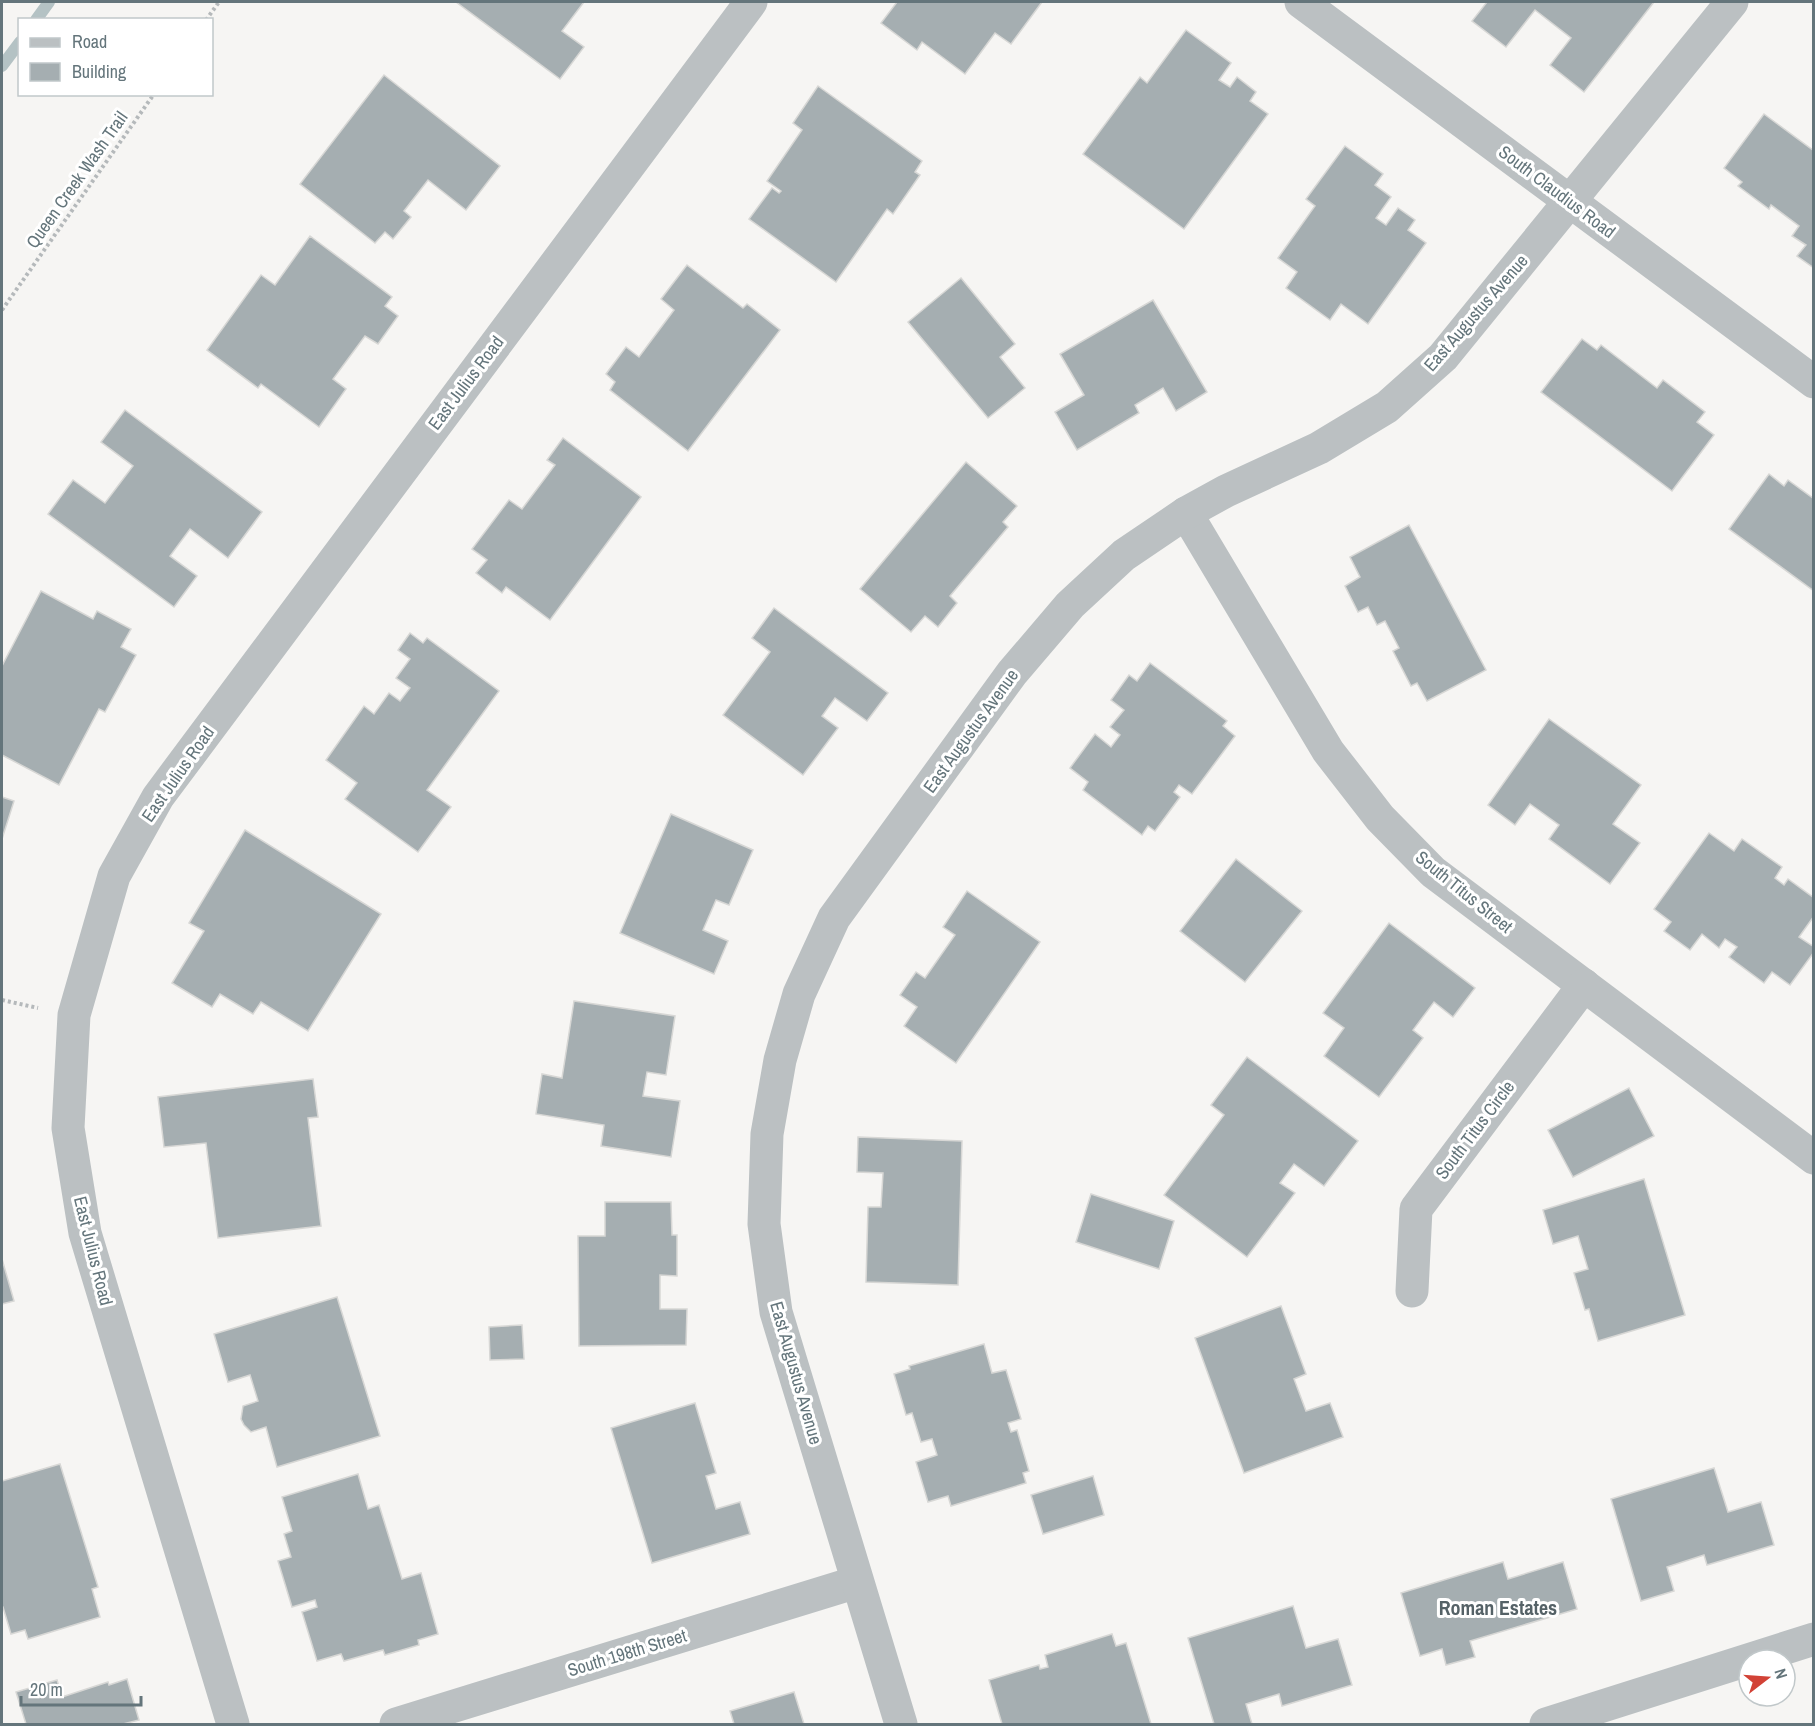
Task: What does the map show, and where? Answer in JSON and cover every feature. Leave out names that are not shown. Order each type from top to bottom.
[{"type":"street","name":"East Julius Road","points":[[233,1725],[85,1233],[68,1128],[74,1015],[114,876],[158,797],[751,2]]},
{"type":"street","name":"South Claudius Road","points":[[1301,2],[1814,382]]},
{"type":"street","name":"East Augustus Avenue","points":[[901,1725],[776,1312],[765,1224],[767,1134],[780,1060],[799,994],[834,918],[1012,673],[1070,605],[1124,555],[1186,513],[1226,491],[1319,448],[1387,407],[1443,357],[1732,2]]},
{"type":"street","name":"South Titus Street","points":[[1186,513],[1328,751],[1380,818],[1434,872],[1814,1158]]},
{"type":"street","name":"South Titus Circle","points":[[1412,1291],[1416,1209],[1584,985]]},
{"type":"street","name":"South 198th Street","points":[[396,1725],[857,1582]]},
{"type":"street","points":[[1546,1725],[1814,1639]]},
{"type":"path","points":[[207,18],[219,2]]},
{"type":"path","name":"Queen Creek Wash Trail","points":[[2,310],[152,96]]},
{"type":"building","points":[[456,2],[584,2],[562,31],[584,47],[560,79]]},
{"type":"building","points":[[897,2],[1042,2],[1011,44],[995,33],[965,74],[922,42],[917,50],[881,23]]},
{"type":"building","points":[[1487,2],[1654,2],[1584,92],[1550,65],[1571,38],[1535,10],[1506,47],[1472,21]]},
{"type":"building","points":[[1186,30],[1231,63],[1219,80],[1230,87],[1237,77],[1256,92],[1250,101],[1268,114],[1184,229],[1083,154],[1140,77],[1147,83]]},
{"type":"building","points":[[384,75],[500,166],[466,210],[428,180],[404,211],[411,217],[393,239],[385,232],[375,243],[300,184]]},
{"type":"building","points":[[818,86],[922,161],[915,172],[920,175],[893,214],[887,209],[836,282],[749,219],[772,188],[779,193],[781,191],[767,181],[802,130],[793,123]]},
{"type":"building","points":[[1764,114],[1814,151],[1814,268],[1797,256],[1806,245],[1792,236],[1799,226],[1771,205],[1769,209],[1738,186],[1742,182],[1724,168]]},
{"type":"building","points":[[1345,146],[1383,174],[1375,185],[1391,197],[1376,218],[1386,225],[1398,208],[1415,220],[1408,230],[1426,243],[1368,324],[1341,304],[1330,320],[1286,288],[1297,272],[1278,258],[1315,206],[1306,199]]},
{"type":"building","points":[[310,236],[392,297],[385,306],[398,316],[378,344],[365,336],[333,379],[346,389],[319,427],[261,384],[258,388],[207,350],[261,275],[275,285]]},
{"type":"building","points":[[687,265],[743,308],[747,304],[780,330],[688,451],[610,390],[615,382],[606,374],[626,347],[639,357],[674,310],[661,299]]},
{"type":"building","points":[[961,278],[1015,344],[1000,357],[1025,388],[988,418],[908,322]]},
{"type":"building","points":[[1153,300],[1207,392],[1176,411],[1163,388],[1135,405],[1139,413],[1077,450],[1055,412],[1084,395],[1060,354]]},
{"type":"building","points":[[1582,339],[1597,350],[1601,345],[1657,388],[1663,380],[1705,412],[1697,422],[1714,435],[1672,491],[1541,392]]},
{"type":"building","points":[[125,410],[262,512],[228,558],[190,529],[170,556],[197,576],[174,607],[48,514],[73,480],[105,503],[133,466],[101,442]]},
{"type":"building","points":[[563,438],[641,497],[550,620],[506,587],[502,593],[476,573],[487,560],[472,549],[509,500],[522,509],[555,465],[547,460]]},
{"type":"building","points":[[966,462],[1017,506],[1003,522],[1008,527],[950,596],[957,603],[938,627],[925,616],[911,632],[860,589]]},
{"type":"building","points":[[1769,474],[1784,486],[1788,480],[1814,499],[1814,591],[1729,529]]},
{"type":"building","points":[[1409,525],[1486,670],[1427,701],[1417,683],[1411,686],[1393,651],[1399,648],[1385,621],[1377,625],[1368,607],[1358,612],[1345,586],[1360,577],[1350,557]]},
{"type":"building","points":[[41,591],[93,619],[97,611],[131,629],[121,647],[136,655],[105,712],[99,709],[59,785],[2,755],[2,666]]},
{"type":"building","points":[[774,608],[888,693],[867,721],[835,698],[822,716],[838,728],[803,775],[723,715],[770,652],[752,638]]},
{"type":"building","points":[[410,633],[423,643],[427,638],[499,691],[427,790],[451,807],[418,852],[345,799],[357,783],[326,760],[364,706],[374,714],[389,693],[400,701],[410,688],[396,678],[410,659],[398,650]]},
{"type":"building","points":[[1150,663],[1227,721],[1223,726],[1235,736],[1192,794],[1179,785],[1174,792],[1180,797],[1155,831],[1148,826],[1142,835],[1083,790],[1088,782],[1070,768],[1095,734],[1111,747],[1120,735],[1110,727],[1124,710],[1111,700],[1129,675],[1137,681]]},
{"type":"building","points":[[1549,719],[1641,785],[1613,824],[1640,843],[1610,884],[1549,839],[1559,825],[1530,804],[1515,825],[1488,805]]},
{"type":"building","points":[[2,797],[14,801],[2,839]]},
{"type":"building","points":[[671,814],[753,850],[729,905],[716,900],[703,930],[728,941],[714,974],[620,933]]},
{"type":"building","points":[[245,830],[381,914],[308,1031],[261,1002],[253,1014],[220,994],[212,1007],[172,983],[204,931],[189,923]]},
{"type":"building","points":[[1709,833],[1734,851],[1742,839],[1782,867],[1775,878],[1784,885],[1788,879],[1814,898],[1814,916],[1799,937],[1814,947],[1814,952],[1790,985],[1772,972],[1764,983],[1729,957],[1737,947],[1725,939],[1719,948],[1702,934],[1690,950],[1664,931],[1671,922],[1654,909]]},
{"type":"building","points":[[1236,859],[1302,911],[1245,982],[1180,931]]},
{"type":"building","points":[[967,891],[1040,942],[956,1063],[904,1026],[917,1007],[900,995],[916,972],[925,978],[955,935],[943,927]]},
{"type":"building","points":[[1389,923],[1475,988],[1453,1017],[1434,1002],[1413,1030],[1423,1038],[1379,1097],[1324,1056],[1344,1028],[1323,1013]]},
{"type":"building","points":[[574,1001],[675,1016],[666,1075],[647,1072],[643,1096],[680,1101],[671,1157],[601,1146],[604,1125],[536,1114],[542,1074],[562,1078]]},
{"type":"building","points":[[1247,1057],[1358,1141],[1324,1186],[1294,1164],[1280,1183],[1295,1193],[1247,1257],[1164,1195],[1224,1115],[1211,1105]]},
{"type":"building","points":[[313,1079],[318,1117],[308,1118],[321,1226],[218,1238],[206,1143],[164,1147],[158,1097]]},
{"type":"building","points":[[1629,1088],[1654,1136],[1573,1177],[1548,1130]]},
{"type":"building","points":[[858,1137],[962,1141],[958,1285],[866,1282],[868,1207],[881,1207],[883,1173],[857,1172]]},
{"type":"building","points":[[1644,1179],[1685,1315],[1598,1341],[1589,1309],[1585,1310],[1574,1273],[1588,1269],[1578,1236],[1553,1244],[1543,1210]]},
{"type":"building","points":[[1091,1194],[1174,1221],[1159,1269],[1076,1242]]},
{"type":"building","points":[[605,1202],[671,1202],[672,1235],[677,1235],[677,1276],[660,1275],[660,1309],[687,1309],[686,1345],[579,1346],[578,1236],[605,1236]]},
{"type":"building","points":[[2,1259],[14,1301],[2,1304]]},
{"type":"building","points":[[337,1297],[380,1436],[277,1467],[266,1427],[251,1432],[241,1419],[243,1406],[258,1401],[250,1375],[228,1382],[214,1334]]},
{"type":"building","points":[[1281,1306],[1306,1374],[1294,1379],[1306,1411],[1330,1403],[1343,1437],[1244,1473],[1195,1338]]},
{"type":"building","points":[[522,1325],[524,1359],[490,1360],[489,1327]]},
{"type":"building","points":[[984,1344],[992,1373],[1006,1370],[1021,1419],[1008,1423],[1011,1432],[1017,1430],[1029,1471],[1023,1473],[1026,1483],[951,1506],[948,1496],[928,1502],[916,1462],[937,1455],[932,1439],[921,1442],[912,1413],[906,1415],[894,1374],[910,1369],[909,1366]]},
{"type":"building","points":[[695,1403],[716,1473],[706,1476],[716,1509],[740,1502],[750,1534],[652,1563],[611,1428]]},
{"type":"building","points":[[60,1464],[98,1587],[92,1589],[100,1617],[28,1639],[25,1630],[11,1634],[2,1607],[2,1481]]},
{"type":"building","points":[[1714,1468],[1728,1512],[1761,1502],[1774,1545],[1707,1565],[1704,1555],[1667,1567],[1674,1591],[1641,1601],[1611,1499]]},
{"type":"building","points":[[358,1474],[368,1509],[379,1505],[402,1579],[421,1573],[438,1634],[418,1640],[419,1645],[385,1655],[383,1650],[344,1661],[341,1654],[317,1661],[302,1612],[317,1607],[315,1600],[292,1607],[278,1561],[291,1557],[284,1534],[292,1531],[282,1497]]},
{"type":"building","points":[[1093,1476],[1104,1515],[1043,1534],[1031,1495]]},
{"type":"building","points":[[1503,1562],[1508,1579],[1563,1562],[1577,1609],[1470,1641],[1475,1657],[1446,1665],[1442,1649],[1420,1656],[1401,1593]]},
{"type":"building","points":[[1293,1606],[1306,1648],[1338,1639],[1352,1685],[1282,1706],[1279,1694],[1246,1704],[1252,1724],[1214,1724],[1188,1638]]},
{"type":"building","points":[[1112,1634],[1116,1646],[1126,1643],[1151,1724],[1002,1724],[989,1680],[1039,1665],[1040,1669],[1048,1667],[1045,1655]]},
{"type":"building","points":[[127,1679],[139,1720],[123,1724],[26,1724],[16,1692],[57,1680],[62,1697],[108,1682],[109,1685]]},
{"type":"building","points":[[794,1692],[804,1724],[734,1724],[730,1711]]},
{"type":"waterway","points":[[37,18],[49,2]]},
{"type":"waterway","points":[[2,66],[18,45]]},
{"type":"district","name":"Roman Estates","points":[[1498,1608]]}]
